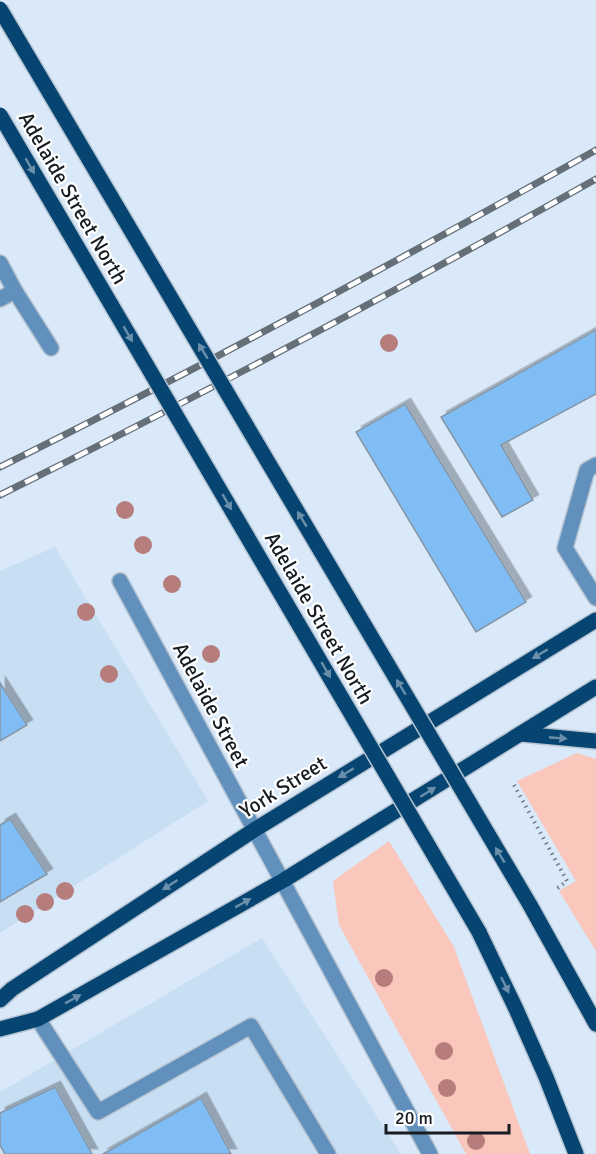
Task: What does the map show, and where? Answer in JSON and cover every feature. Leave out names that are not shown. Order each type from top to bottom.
[{"type":"main road","name":"Adelaide Street North","points":[[0,9],[530,905],[596,1024]]},
{"type":"main road","name":"Adelaide Street North","points":[[0,116],[479,932],[546,1077],[576,1154]]},
{"type":"main road","name":"York Street","points":[[0,1000],[12,989],[254,830],[594,626]]},
{"type":"main road","points":[[0,1029],[38,1019],[284,880],[596,687]]},
{"type":"main road","points":[[521,734],[596,741]]},
{"type":"street","points":[[0,263],[51,348]]},
{"type":"street","points":[[0,299],[15,291]]},
{"type":"street","points":[[596,465],[586,470],[565,548],[596,598]]},
{"type":"street","name":"Adelaide Street","points":[[120,580],[254,830],[284,880]]},
{"type":"street","points":[[284,880],[430,1154]]},
{"type":"street","points":[[38,1019],[98,1112],[251,1026],[328,1154]]},
{"type":"path","points":[[514,785],[567,881]]},
{"type":"shaded area","points":[[55,547],[208,801],[0,933],[0,571]]},
{"type":"shaded area","points":[[577,753],[596,759],[596,951],[559,891],[576,881],[517,781]]},
{"type":"shaded area","points":[[389,841],[454,947],[530,1154],[466,1154],[339,925],[333,881]]},
{"type":"shaded area","points":[[262,938],[401,1154],[0,1154],[0,1092]]},
{"type":"building","points":[[596,330],[596,394],[501,445],[533,500],[502,517],[441,417]]},
{"type":"building","points":[[405,404],[526,602],[476,632],[356,432]]},
{"type":"building","points":[[0,683],[27,725],[0,741]]},
{"type":"building","points":[[10,819],[47,874],[0,902],[0,825]]},
{"type":"building","points":[[55,1087],[92,1154],[5,1154],[0,1145],[0,1113]]},
{"type":"building","points":[[201,1098],[231,1154],[103,1154]]},
{"type":"railway","points":[[0,467],[300,312],[596,150]]},
{"type":"railway","points":[[0,495],[300,341],[596,179]]}]
